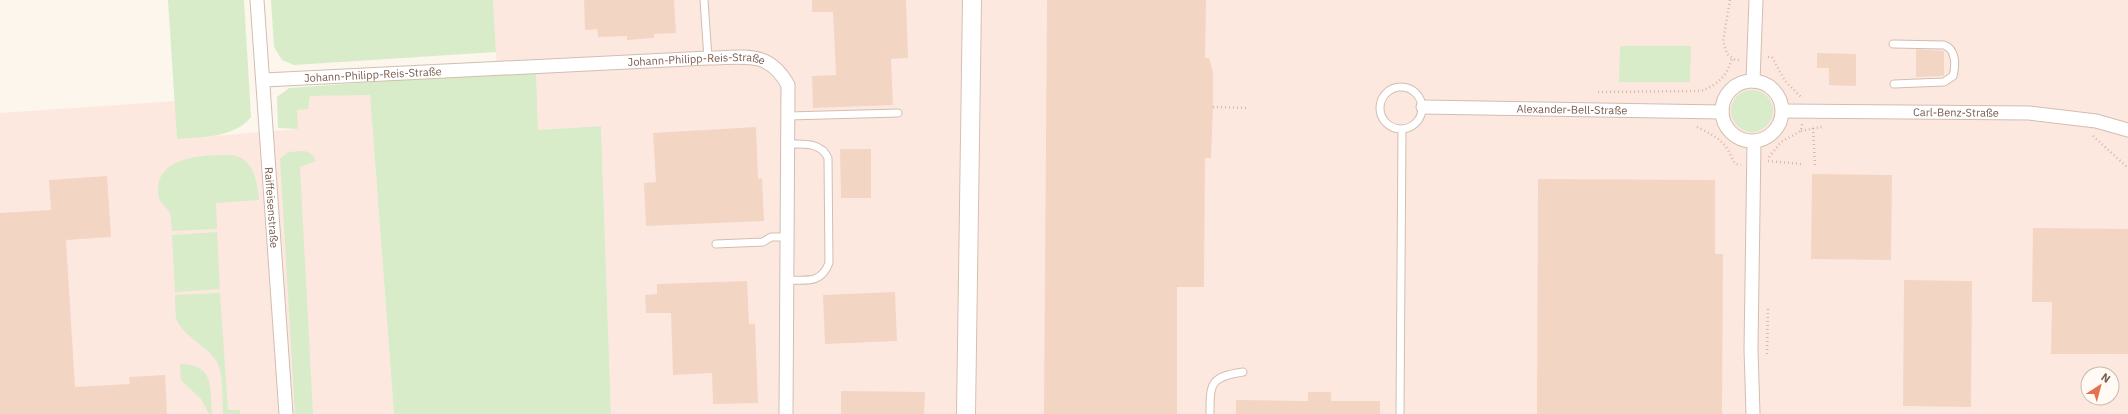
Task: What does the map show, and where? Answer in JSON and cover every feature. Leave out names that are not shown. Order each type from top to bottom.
[{"type":"main road","points":[[966,414],[972,0]]},
{"type":"street","name":"Raiffeisenstraße","points":[[257,0],[264,80],[286,414]]},
{"type":"street","points":[[1753,81],[1756,0]]},
{"type":"street","name":"Johann-Philipp-Reis-Straße","points":[[264,80],[708,58],[751,58],[773,64],[781,72],[788,85],[786,414]]},
{"type":"street","points":[[1753,81],[1765,84],[1774,91],[1781,101],[1783,111],[1780,124],[1774,133],[1765,139],[1754,142],[1742,140],[1732,134],[1725,124],[1722,112],[1724,100],[1731,90],[1741,83],[1753,81]]},
{"type":"street","name":"Alexander-Bell-Straße","points":[[1423,107],[1722,112]]},
{"type":"street","name":"Carl-Benz-Straße","points":[[1783,111],[2029,113],[2096,121],[2128,130]]},
{"type":"street","points":[[1753,414],[1751,349],[1754,142]]},
{"type":"lane","points":[[704,0],[708,58]]},
{"type":"lane","points":[[1893,44],[1944,44],[1950,47],[1953,51],[1954,65],[1953,76],[1944,82],[1894,84]]},
{"type":"lane","points":[[1402,86],[1412,89],[1420,96],[1423,107],[1419,120],[1408,128],[1402,129],[1394,128],[1387,124],[1380,110],[1383,96],[1388,91],[1402,86]]},
{"type":"lane","points":[[788,116],[898,113]]},
{"type":"lane","points":[[1400,414],[1402,129]]},
{"type":"lane","points":[[787,280],[813,280],[822,276],[830,262],[828,158],[820,147],[812,144],[788,144]]},
{"type":"lane","points":[[716,244],[763,242],[771,237],[787,238]]},
{"type":"lane","points":[[1210,414],[1210,390],[1214,380],[1225,375],[1243,372]]},
{"type":"path","points":[[1696,92],[1697,126],[1717,138],[1728,150],[1736,164],[1767,167],[1769,156],[1781,142],[1801,131],[1803,112],[1801,95],[1785,81],[1772,57],[1735,60],[1727,54],[1723,41],[1730,0]]},
{"type":"path","points":[[1598,92],[1696,92],[1715,85],[1722,79],[1727,73],[1732,58]]},
{"type":"path","points":[[1213,107],[1249,108]]},
{"type":"path","points":[[1813,128],[1815,165]]},
{"type":"path","points":[[1768,161],[1802,164]]},
{"type":"path","points":[[1767,362],[1768,306]]},
{"type":"shaded area","points":[[493,0],[2128,0],[2128,414],[611,414],[601,126],[538,130],[536,70],[497,72]]},
{"type":"shaded area","points":[[370,94],[394,414],[0,414],[0,113],[176,101],[177,139],[297,129],[297,110],[310,96]]},
{"type":"green space","points":[[168,0],[244,0],[251,117],[236,129],[227,133],[207,137],[177,139]]},
{"type":"green space","points":[[271,0],[493,0],[496,52],[294,65],[282,60],[274,47]]},
{"type":"green space","points":[[1620,46],[1691,46],[1690,82],[1619,82]]},
{"type":"green space","points":[[536,70],[538,130],[601,126],[611,414],[394,414],[370,95],[310,96],[308,109],[297,110],[298,129],[278,128],[277,97],[289,88]]},
{"type":"green space","points":[[1752,90],[1767,96],[1773,111],[1767,126],[1752,132],[1737,126],[1731,111],[1737,96]]},
{"type":"green space","points":[[304,151],[312,154],[316,161],[300,167],[313,414],[295,414],[280,159],[288,152]]},
{"type":"green space","points":[[231,155],[239,157],[245,161],[253,172],[259,200],[216,203],[217,229],[172,231],[171,217],[159,198],[159,184],[163,173],[171,165],[182,160],[194,157]]},
{"type":"green space","points":[[217,232],[220,289],[175,292],[172,235]]},
{"type":"green space","points":[[220,293],[228,410],[240,410],[240,414],[223,414],[222,380],[217,362],[213,356],[182,329],[176,317],[175,295]]},
{"type":"green space","points":[[180,364],[191,365],[199,368],[205,373],[210,387],[212,414],[209,414],[201,399],[181,380]]},
{"type":"building","points":[[584,0],[674,0],[676,33],[654,34],[654,38],[627,40],[627,36],[598,37],[597,29],[585,30]]},
{"type":"building","points":[[812,0],[906,0],[908,58],[891,59],[893,105],[813,108],[812,76],[836,75],[833,12],[812,12]]},
{"type":"building","points":[[1047,0],[1206,0],[1205,58],[1209,58],[1213,72],[1213,107],[1211,158],[1205,158],[1204,287],[1177,287],[1177,414],[1044,414]]},
{"type":"building","points":[[1916,49],[1944,51],[1944,76],[1916,77]]},
{"type":"building","points":[[1817,53],[1856,54],[1856,86],[1829,85],[1829,68],[1817,68]]},
{"type":"building","points":[[756,127],[758,179],[762,178],[764,221],[646,226],[644,183],[656,182],[653,133]]},
{"type":"building","points":[[840,149],[871,149],[871,198],[841,198]]},
{"type":"building","points":[[1812,174],[1892,175],[1891,260],[1811,259]]},
{"type":"building","points":[[107,176],[111,237],[66,240],[75,387],[130,384],[129,377],[165,375],[167,414],[0,414],[0,213],[51,210],[49,180]]},
{"type":"building","points":[[1538,179],[1715,180],[1715,254],[1723,254],[1722,414],[1537,414]]},
{"type":"building","points":[[2033,228],[2128,229],[2128,354],[2051,354],[2052,302],[2032,302]]},
{"type":"building","points":[[1904,280],[1972,281],[1971,407],[1903,406]]},
{"type":"building","points":[[747,281],[749,324],[755,324],[758,403],[713,404],[712,373],[673,375],[671,313],[646,313],[645,295],[657,294],[657,284]]},
{"type":"building","points":[[895,292],[897,341],[825,344],[823,295]]},
{"type":"building","points":[[841,391],[925,392],[924,414],[841,414]]},
{"type":"building","points":[[1308,392],[1331,392],[1331,401],[1380,401],[1380,414],[1236,414],[1236,400],[1308,401]]}]
